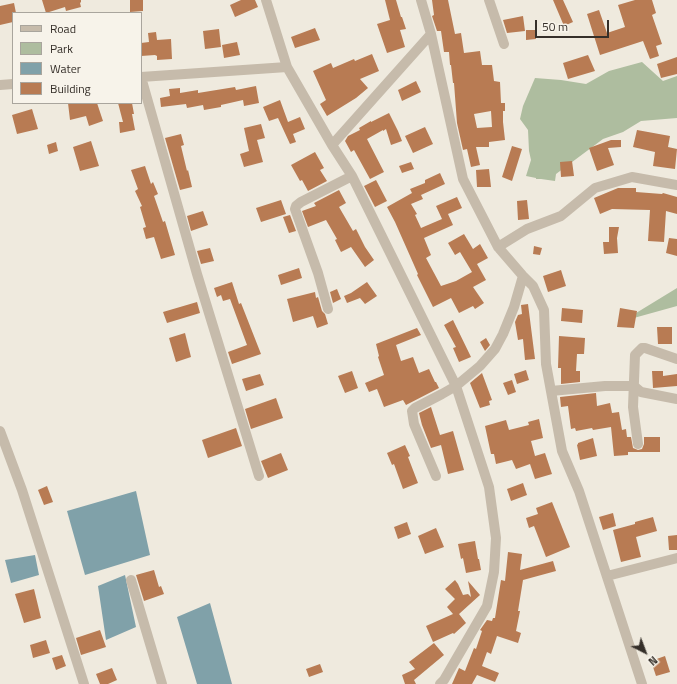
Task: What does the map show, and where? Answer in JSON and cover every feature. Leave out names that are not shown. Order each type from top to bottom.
[{"type":"street","points":[[266,0],[287,67],[332,145],[352,176],[456,386],[489,487],[496,538],[494,572],[487,606],[444,680],[440,684]]},
{"type":"street","points":[[421,0],[431,34],[464,179],[498,247],[533,286],[544,310],[546,364],[562,451],[579,491],[642,684]]},
{"type":"street","points":[[489,0],[504,44]]},
{"type":"street","points":[[332,145],[431,34]]},
{"type":"street","points":[[142,77],[287,67]]},
{"type":"street","points":[[142,81],[197,274],[259,476]]},
{"type":"street","points":[[0,85],[12,84]]},
{"type":"street","points":[[328,309],[318,274],[295,209],[300,202],[352,176]]},
{"type":"street","points":[[498,247],[527,229],[561,216],[595,188],[632,177],[677,185]]},
{"type":"street","points":[[436,476],[414,424],[412,411],[456,386],[480,366],[495,349],[511,314],[523,276]]},
{"type":"street","points":[[638,444],[633,407],[635,355],[642,348],[645,348],[677,359]]},
{"type":"street","points":[[551,391],[605,386],[634,386],[641,392],[677,399]]},
{"type":"street","points":[[0,431],[22,490],[84,684]]},
{"type":"street","points":[[607,576],[677,558]]},
{"type":"street","points":[[131,580],[162,684]]},
{"type":"green space","points":[[642,62],[663,81],[677,76],[677,118],[641,121],[623,132],[603,139],[556,174],[555,181],[536,179],[526,176],[531,160],[528,130],[520,119],[523,106],[535,78],[586,84],[609,71]]},
{"type":"green space","points":[[677,288],[677,306],[623,321]]},
{"type":"water","points":[[136,491],[150,555],[85,575],[67,511]]},
{"type":"water","points":[[35,555],[39,575],[11,583],[5,560]]},
{"type":"water","points":[[125,575],[136,627],[106,640],[98,586]]},
{"type":"water","points":[[210,603],[232,684],[197,684],[177,617]]},
{"type":"building","points":[[42,0],[81,0],[81,7],[66,11],[65,7],[46,12]]},
{"type":"building","points":[[130,0],[143,0],[143,11],[130,12]]},
{"type":"building","points":[[241,0],[255,0],[258,7],[235,17],[230,5]]},
{"type":"building","points":[[385,0],[396,0],[406,29],[400,30],[405,47],[387,53],[377,24],[390,20]]},
{"type":"building","points":[[432,0],[448,0],[455,34],[461,33],[464,53],[480,51],[482,65],[492,65],[494,81],[500,82],[501,103],[505,103],[503,122],[505,140],[489,142],[489,147],[476,147],[480,165],[471,167],[467,149],[463,150],[457,123],[454,83],[449,52],[444,52],[441,31],[437,31],[432,16],[434,15]],"holes":[[[491,111],[492,127],[477,128],[474,114]]]},
{"type":"building","points":[[553,0],[563,0],[573,22],[564,26]]},
{"type":"building","points":[[635,0],[652,0],[656,13],[652,15],[662,44],[656,46],[659,56],[650,59],[643,41],[600,55],[587,14],[599,10],[607,33],[625,27],[618,5]]},
{"type":"building","points":[[14,3],[16,12],[12,12],[12,22],[0,25],[0,6]]},
{"type":"building","points":[[523,16],[525,31],[507,33],[503,20]]},
{"type":"building","points":[[315,28],[320,40],[295,48],[291,37]]},
{"type":"building","points":[[219,29],[221,47],[205,49],[203,31]]},
{"type":"building","points":[[526,30],[535,30],[536,39],[526,40]]},
{"type":"building","points":[[156,32],[157,40],[171,39],[172,59],[157,60],[157,56],[155,55],[142,56],[142,43],[149,42],[148,33]]},
{"type":"building","points":[[237,42],[240,55],[224,58],[222,45]]},
{"type":"building","points":[[372,54],[379,71],[360,79],[368,88],[356,98],[327,116],[320,104],[326,100],[313,71],[331,63],[333,68],[354,59],[355,61]]},
{"type":"building","points":[[588,55],[595,71],[568,79],[563,63]]},
{"type":"building","points":[[677,57],[677,74],[661,78],[657,64]]},
{"type":"building","points":[[416,81],[421,92],[402,101],[398,90]]},
{"type":"building","points":[[256,86],[259,103],[244,106],[243,100],[221,105],[221,107],[204,110],[203,105],[187,108],[186,104],[161,107],[160,98],[170,96],[169,89],[180,88],[180,93],[198,90],[198,93],[235,87],[236,90]]},
{"type":"building","points":[[280,100],[288,122],[300,117],[305,129],[293,134],[296,142],[290,144],[278,118],[269,121],[263,107]]},
{"type":"building","points":[[68,104],[97,104],[103,121],[89,126],[86,116],[70,120]]},
{"type":"building","points":[[118,104],[132,104],[134,114],[132,114],[135,130],[120,133],[119,122],[123,122]]},
{"type":"building","points":[[32,109],[38,129],[17,134],[12,115]]},
{"type":"building","points":[[389,113],[402,141],[391,145],[386,129],[367,139],[384,172],[370,179],[354,150],[351,152],[345,141],[348,136],[360,130],[359,128]]},
{"type":"building","points":[[261,124],[265,138],[257,140],[263,162],[244,167],[240,154],[249,151],[244,128]]},
{"type":"building","points":[[425,127],[433,144],[413,153],[405,136]]},
{"type":"building","points":[[637,130],[670,136],[668,147],[677,149],[675,169],[653,166],[655,152],[633,147]]},
{"type":"building","points":[[181,134],[184,145],[181,146],[192,187],[180,190],[165,138]]},
{"type":"building","points":[[611,140],[621,140],[621,147],[608,148],[614,165],[597,171],[589,148]]},
{"type":"building","points":[[91,141],[99,166],[80,171],[73,147]]},
{"type":"building","points":[[56,142],[58,151],[49,154],[47,145]]},
{"type":"building","points":[[512,146],[522,149],[512,181],[502,177]]},
{"type":"building","points":[[315,152],[324,168],[320,170],[327,181],[308,191],[302,180],[300,181],[291,165]]},
{"type":"building","points":[[572,161],[574,176],[561,177],[560,162]]},
{"type":"building","points":[[411,162],[414,169],[402,173],[399,166]]},
{"type":"building","points":[[145,166],[151,184],[153,182],[158,194],[154,196],[163,222],[165,221],[175,255],[161,259],[154,237],[146,239],[143,228],[146,227],[140,207],[142,206],[135,191],[138,189],[131,170]]},
{"type":"building","points":[[489,169],[491,187],[477,187],[476,170]]},
{"type":"building","points":[[440,173],[445,184],[421,195],[423,199],[411,204],[417,214],[415,215],[421,228],[442,219],[436,206],[457,197],[462,208],[448,214],[453,225],[424,238],[431,255],[426,258],[441,286],[456,281],[472,272],[460,252],[455,255],[448,243],[464,234],[473,249],[480,244],[488,258],[477,264],[486,280],[473,287],[484,303],[475,309],[473,306],[459,313],[451,298],[433,307],[387,207],[412,193],[410,189],[425,183],[425,180]]},
{"type":"building","points":[[376,180],[387,201],[375,207],[364,186]]},
{"type":"building","points":[[618,188],[636,188],[636,192],[663,193],[677,197],[677,214],[666,211],[664,242],[648,241],[650,210],[612,209],[600,214],[594,198]]},
{"type":"building","points":[[339,190],[346,203],[339,207],[353,231],[356,229],[365,247],[374,260],[365,267],[351,247],[341,252],[335,240],[337,239],[326,220],[308,227],[302,211],[316,206],[314,203]]},
{"type":"building","points":[[281,200],[286,214],[261,222],[256,208]]},
{"type":"building","points":[[527,200],[529,219],[518,220],[517,201]]},
{"type":"building","points":[[203,211],[208,225],[191,231],[187,216]]},
{"type":"building","points":[[290,215],[296,231],[289,233],[283,217]]},
{"type":"building","points":[[609,227],[619,227],[617,238],[618,253],[604,254],[603,242],[609,242]]},
{"type":"building","points":[[669,238],[677,239],[677,256],[666,253]]},
{"type":"building","points":[[534,246],[542,248],[540,255],[533,254]]},
{"type":"building","points":[[210,248],[214,261],[201,264],[197,251]]},
{"type":"building","points":[[299,268],[302,278],[281,285],[278,275]]},
{"type":"building","points":[[561,270],[566,286],[548,292],[543,276]]},
{"type":"building","points":[[232,282],[239,304],[241,303],[261,354],[232,364],[228,352],[247,345],[230,299],[223,301],[221,295],[217,297],[214,288]]},
{"type":"building","points":[[367,282],[377,296],[365,304],[360,298],[347,303],[344,296]]},
{"type":"building","points":[[337,289],[341,299],[333,303],[330,292]]},
{"type":"building","points":[[315,292],[316,298],[318,297],[328,324],[317,328],[313,316],[293,322],[287,299]]},
{"type":"building","points":[[197,302],[200,313],[167,323],[163,312]]},
{"type":"building","points":[[528,304],[535,359],[525,360],[523,339],[518,340],[515,322],[518,315],[522,314],[521,305]]},
{"type":"building","points":[[562,308],[583,310],[582,323],[561,321]]},
{"type":"building","points":[[620,308],[637,311],[634,328],[617,327]]},
{"type":"building","points":[[453,320],[471,357],[459,362],[453,348],[456,347],[444,325]]},
{"type":"building","points":[[657,327],[672,327],[672,344],[658,344]]},
{"type":"building","points":[[417,328],[421,335],[396,345],[401,361],[413,357],[419,373],[429,369],[439,388],[406,405],[403,400],[384,407],[377,389],[369,392],[365,383],[384,375],[378,357],[376,344]]},
{"type":"building","points":[[185,333],[191,357],[176,362],[169,338]]},
{"type":"building","points":[[559,336],[585,338],[584,354],[577,354],[576,371],[580,371],[580,382],[561,384],[561,368],[558,368]]},
{"type":"building","points":[[486,338],[490,345],[485,351],[480,342]]},
{"type":"building","points":[[526,370],[529,380],[517,384],[514,374]]},
{"type":"building","points":[[352,371],[358,388],[345,393],[338,376]]},
{"type":"building","points":[[652,371],[663,371],[663,376],[677,374],[677,386],[653,388]]},
{"type":"building","points":[[482,373],[492,400],[489,401],[490,405],[480,408],[470,383]]},
{"type":"building","points":[[260,374],[264,385],[246,391],[242,379]]},
{"type":"building","points":[[512,380],[516,392],[508,395],[503,383]]},
{"type":"building","points":[[596,393],[597,406],[610,403],[612,413],[619,412],[622,430],[626,429],[627,437],[631,437],[633,448],[638,450],[642,449],[644,437],[660,437],[660,452],[628,452],[628,455],[614,456],[611,427],[576,431],[575,428],[571,429],[568,406],[561,407],[560,397]]},
{"type":"building","points":[[276,398],[283,418],[251,429],[245,409]]},
{"type":"building","points":[[431,407],[440,435],[453,431],[464,470],[448,474],[441,445],[431,448],[419,413]]},
{"type":"building","points":[[539,419],[543,438],[531,441],[535,456],[545,453],[552,474],[535,479],[530,464],[516,469],[512,460],[496,464],[494,454],[491,454],[485,426],[506,420],[509,430],[529,425],[528,422]]},
{"type":"building","points":[[236,428],[242,446],[208,458],[202,440]]},
{"type":"building","points":[[593,438],[597,456],[580,460],[577,445],[578,443]]},
{"type":"building","points":[[405,445],[418,483],[403,489],[394,464],[392,465],[387,453]]},
{"type":"building","points":[[281,453],[288,470],[268,478],[261,461]]},
{"type":"building","points":[[523,483],[527,495],[511,501],[507,489]]},
{"type":"building","points":[[47,486],[53,502],[44,505],[38,490]]},
{"type":"building","points":[[552,502],[570,547],[546,557],[534,526],[529,528],[526,518],[538,514],[536,508]]},
{"type":"building","points":[[613,513],[616,526],[603,530],[599,517]]},
{"type":"building","points":[[653,517],[657,531],[636,537],[641,557],[621,562],[613,530]]},
{"type":"building","points":[[407,522],[411,534],[398,539],[394,527]]},
{"type":"building","points":[[436,528],[444,547],[425,554],[418,536]]},
{"type":"building","points":[[677,535],[677,550],[669,550],[668,536]]},
{"type":"building","points":[[475,541],[481,570],[466,573],[458,544]]},
{"type":"building","points":[[508,552],[522,554],[520,570],[553,561],[556,571],[523,580],[518,611],[520,611],[516,631],[521,633],[518,643],[497,636],[491,654],[487,652],[482,666],[499,673],[495,682],[477,675],[472,684],[452,684],[459,668],[465,671],[474,648],[476,649],[482,631],[480,630],[487,620],[492,621],[493,618],[495,618],[501,580],[505,581]]},
{"type":"building","points":[[154,570],[159,587],[161,586],[164,594],[144,601],[136,575]]},
{"type":"building","points":[[455,580],[463,595],[468,594],[471,597],[468,581],[480,595],[459,614],[466,623],[454,634],[453,633],[433,642],[426,626],[453,614],[447,607],[455,599],[445,589]]},
{"type":"building","points":[[34,589],[41,618],[24,623],[15,594]]},
{"type":"building","points":[[100,630],[106,647],[81,655],[76,638]]},
{"type":"building","points":[[46,640],[50,653],[33,658],[30,645]]},
{"type":"building","points":[[434,643],[444,655],[414,680],[416,684],[405,684],[402,675],[415,669],[409,662]]},
{"type":"building","points":[[62,655],[66,666],[56,670],[52,658]]},
{"type":"building","points":[[665,656],[670,672],[656,676],[651,661]]},
{"type":"building","points":[[320,664],[323,672],[309,677],[306,669]]},
{"type":"building","points":[[112,668],[117,680],[108,684],[100,684],[96,674]]}]
